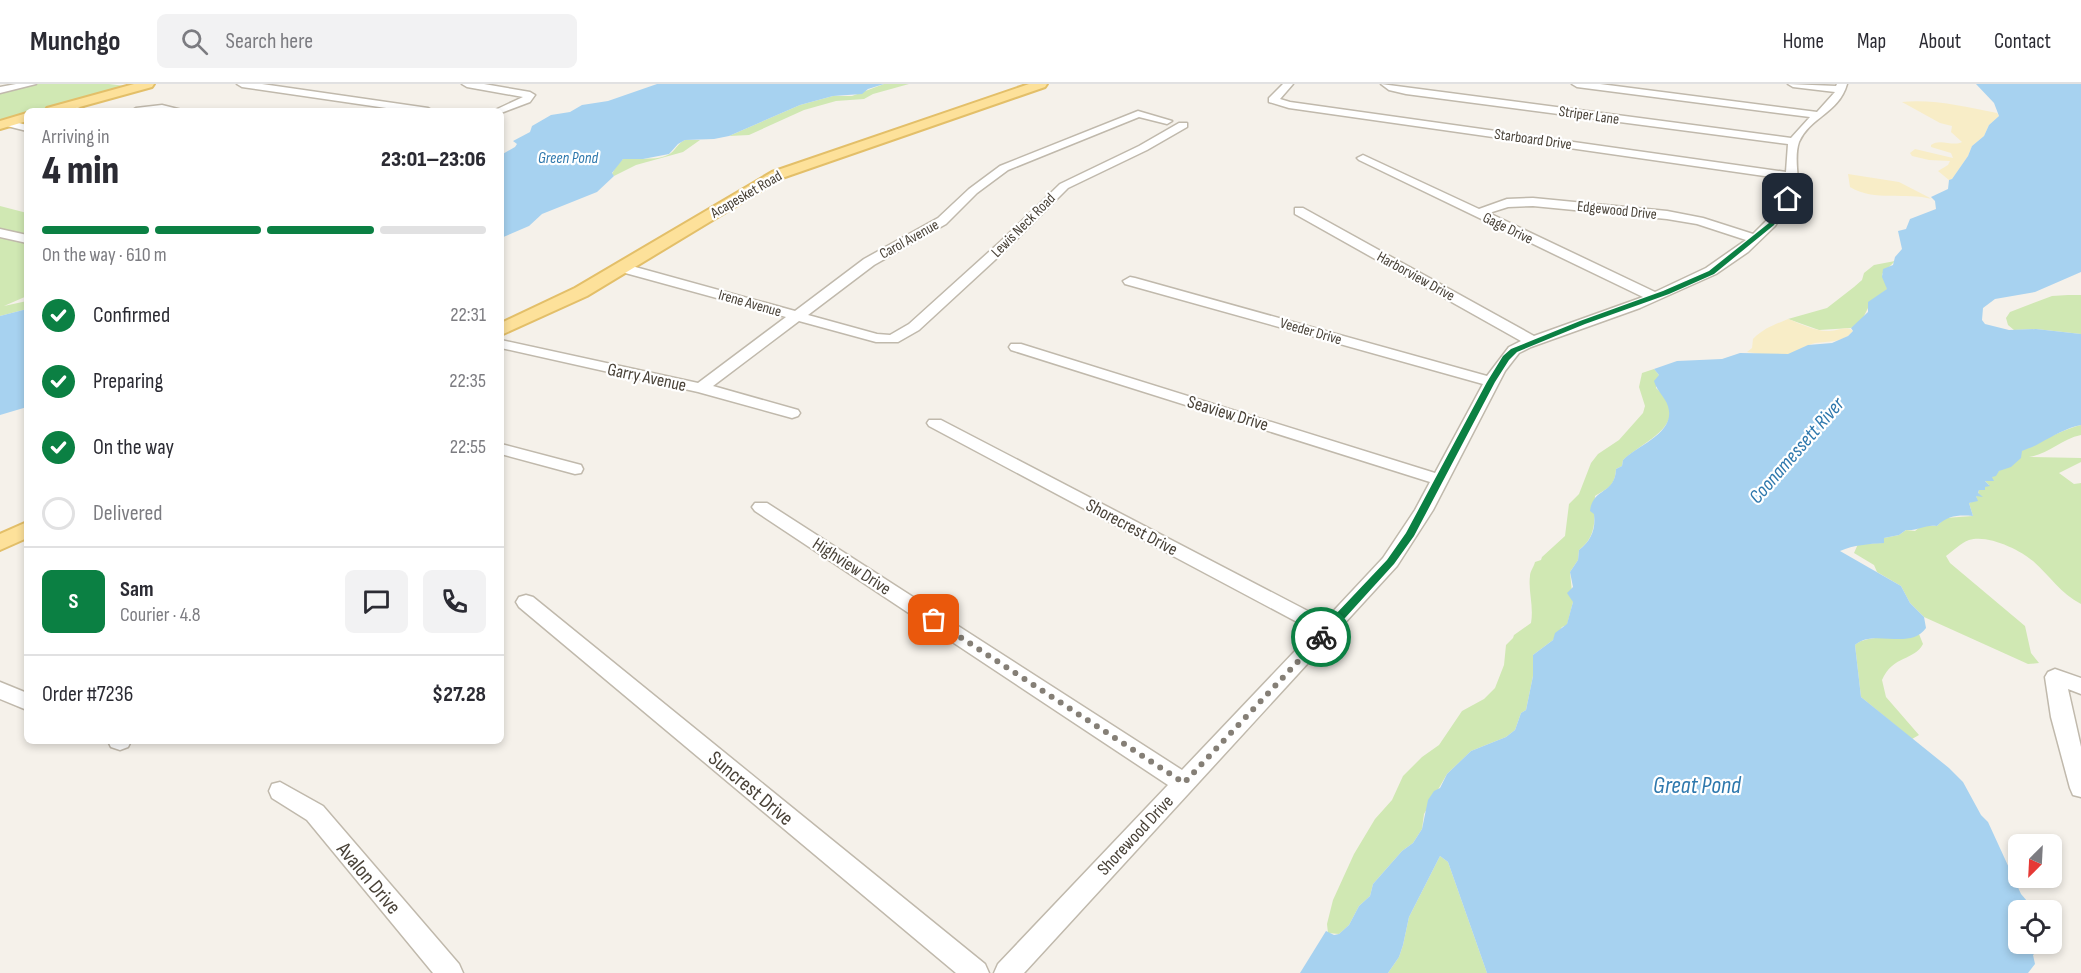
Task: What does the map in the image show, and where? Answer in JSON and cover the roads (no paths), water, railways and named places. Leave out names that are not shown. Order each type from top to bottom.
[{"type":"main road","points":[[61,108],[148,84]]},
{"type":"main road","name":"Acapesket Road","points":[[504,329],[623,268],[784,172],[1041,84]]},
{"type":"main road","points":[[3,124],[24,118]]},
{"type":"main road","points":[[0,543],[24,531]]},
{"type":"street","points":[[0,90],[31,84]]},
{"type":"street","points":[[242,84],[407,108]]},
{"type":"street","points":[[467,84],[530,95],[526,100],[504,109]]},
{"type":"street","name":"Starboard Drive","points":[[1288,84],[1273,99],[1275,101],[1791,183]]},
{"type":"street","name":"Striper Lane","points":[[1386,84],[1406,91],[1794,142]]},
{"type":"street","name":"Striper Lane","points":[[1577,84],[1819,115]]},
{"type":"street","points":[[1793,84],[1841,87],[1834,102],[1794,142]]},
{"type":"street","points":[[64,107],[68,108]]},
{"type":"street","name":"Carol Avenue","points":[[701,388],[869,262],[942,221],[987,179],[1017,161],[1138,114],[1167,121]]},
{"type":"street","points":[[3,124],[24,128]]},
{"type":"street","name":"Lewis Neck Road","points":[[876,338],[893,339],[914,327],[1005,244],[1059,189],[1143,148],[1183,125]]},
{"type":"street","name":"Shorewood Drive","points":[[1007,973],[1390,562],[1411,534],[1506,358],[1514,350],[1533,342],[1654,297],[1712,272],[1772,224],[1791,183],[1794,142]]},
{"type":"street","name":"Gage Drive","points":[[1363,158],[1654,297]]},
{"type":"street","name":"Edgewood Drive","points":[[1478,213],[1506,203],[1533,202],[1667,215],[1699,221],[1755,239]]},
{"type":"street","name":"Harborview Drive","points":[[1299,211],[1533,342]]},
{"type":"street","points":[[0,233],[24,238]]},
{"type":"street","name":"Irene Avenue","points":[[623,268],[876,338]]},
{"type":"street","name":"Veeder Drive","points":[[1130,281],[1491,382]]},
{"type":"street","name":"Garry Avenue","points":[[504,345],[701,388],[792,413]]},
{"type":"street","name":"Seaview Drive","points":[[1016,347],[1440,480]]},
{"type":"street","name":"Shorecrest Drive","points":[[935,423],[1328,630]]},
{"type":"street","points":[[504,450],[575,469]]},
{"type":"street","name":"Highview Drive","points":[[761,507],[1184,783]]},
{"type":"street","name":"Suncrest Drive","points":[[526,602],[774,809],[976,973]]},
{"type":"street","points":[[2081,686],[2055,677],[2062,717],[2081,788]]},
{"type":"street","points":[[0,690],[24,701]]},
{"type":"street","name":"Avalon Drive","points":[[280,791],[315,813],[450,973]]},
{"type":"water","name":"Green Pond","points":[[657,84],[884,84],[868,89],[862,94],[833,96],[800,105],[729,136],[685,140],[669,154],[643,159],[623,159],[612,173],[614,176],[597,192],[542,214],[529,226],[504,237],[504,153],[515,147],[517,144],[513,141],[530,132],[532,126],[551,115],[570,112],[582,105],[608,101]]},
{"type":"water","name":"Great Pond","points":[[1976,84],[2081,84],[2081,272],[2035,292],[1995,299],[1983,308],[1982,320],[1985,324],[2009,330],[2036,329],[2081,334],[2081,425],[2065,430],[2022,451],[2021,458],[2011,467],[1999,471],[1996,476],[1992,477],[1994,481],[1985,481],[1990,486],[1985,487],[1985,490],[1979,490],[1978,493],[1983,497],[1976,496],[1978,501],[1969,503],[1973,516],[1954,516],[1937,526],[1906,530],[1899,535],[1884,538],[1884,543],[1856,546],[1840,551],[1901,586],[1910,603],[1924,617],[1926,628],[1919,635],[1901,639],[1871,638],[1855,645],[1861,697],[1949,768],[1963,782],[1981,815],[1988,822],[2008,866],[2008,888],[2018,888],[2026,900],[2008,900],[2008,954],[2034,954],[2035,964],[2028,973],[1487,973],[1448,862],[1440,856],[1409,917],[1399,957],[1388,973],[1300,973],[1326,931],[1334,935],[1339,934],[1349,925],[1359,906],[1370,896],[1373,884],[1402,851],[1413,843],[1422,829],[1428,800],[1434,791],[1440,788],[1447,774],[1471,751],[1506,737],[1515,730],[1521,713],[1526,710],[1533,676],[1533,655],[1553,640],[1555,633],[1567,624],[1573,602],[1567,593],[1573,587],[1570,572],[1578,560],[1579,550],[1590,539],[1593,530],[1594,514],[1590,511],[1592,503],[1612,483],[1616,469],[1622,466],[1623,460],[1659,433],[1668,419],[1668,407],[1654,381],[1659,375],[1654,369],[1677,361],[1722,359],[1740,353],[1788,354],[1808,345],[1832,343],[1848,336],[1853,331],[1851,328],[1868,312],[1868,302],[1887,289],[1882,277],[1883,269],[1893,265],[1895,257],[1902,249],[1898,231],[1906,229],[1910,219],[1936,209],[1935,201],[1931,197],[1948,189],[1949,180],[1968,156],[1972,146],[1984,136],[1989,125],[1999,116],[1994,103]]},
{"type":"water","points":[[24,310],[24,408],[0,415],[0,316]]},
{"type":"water label","name":"Coonamessett River","points":[[1796,450]]}]
